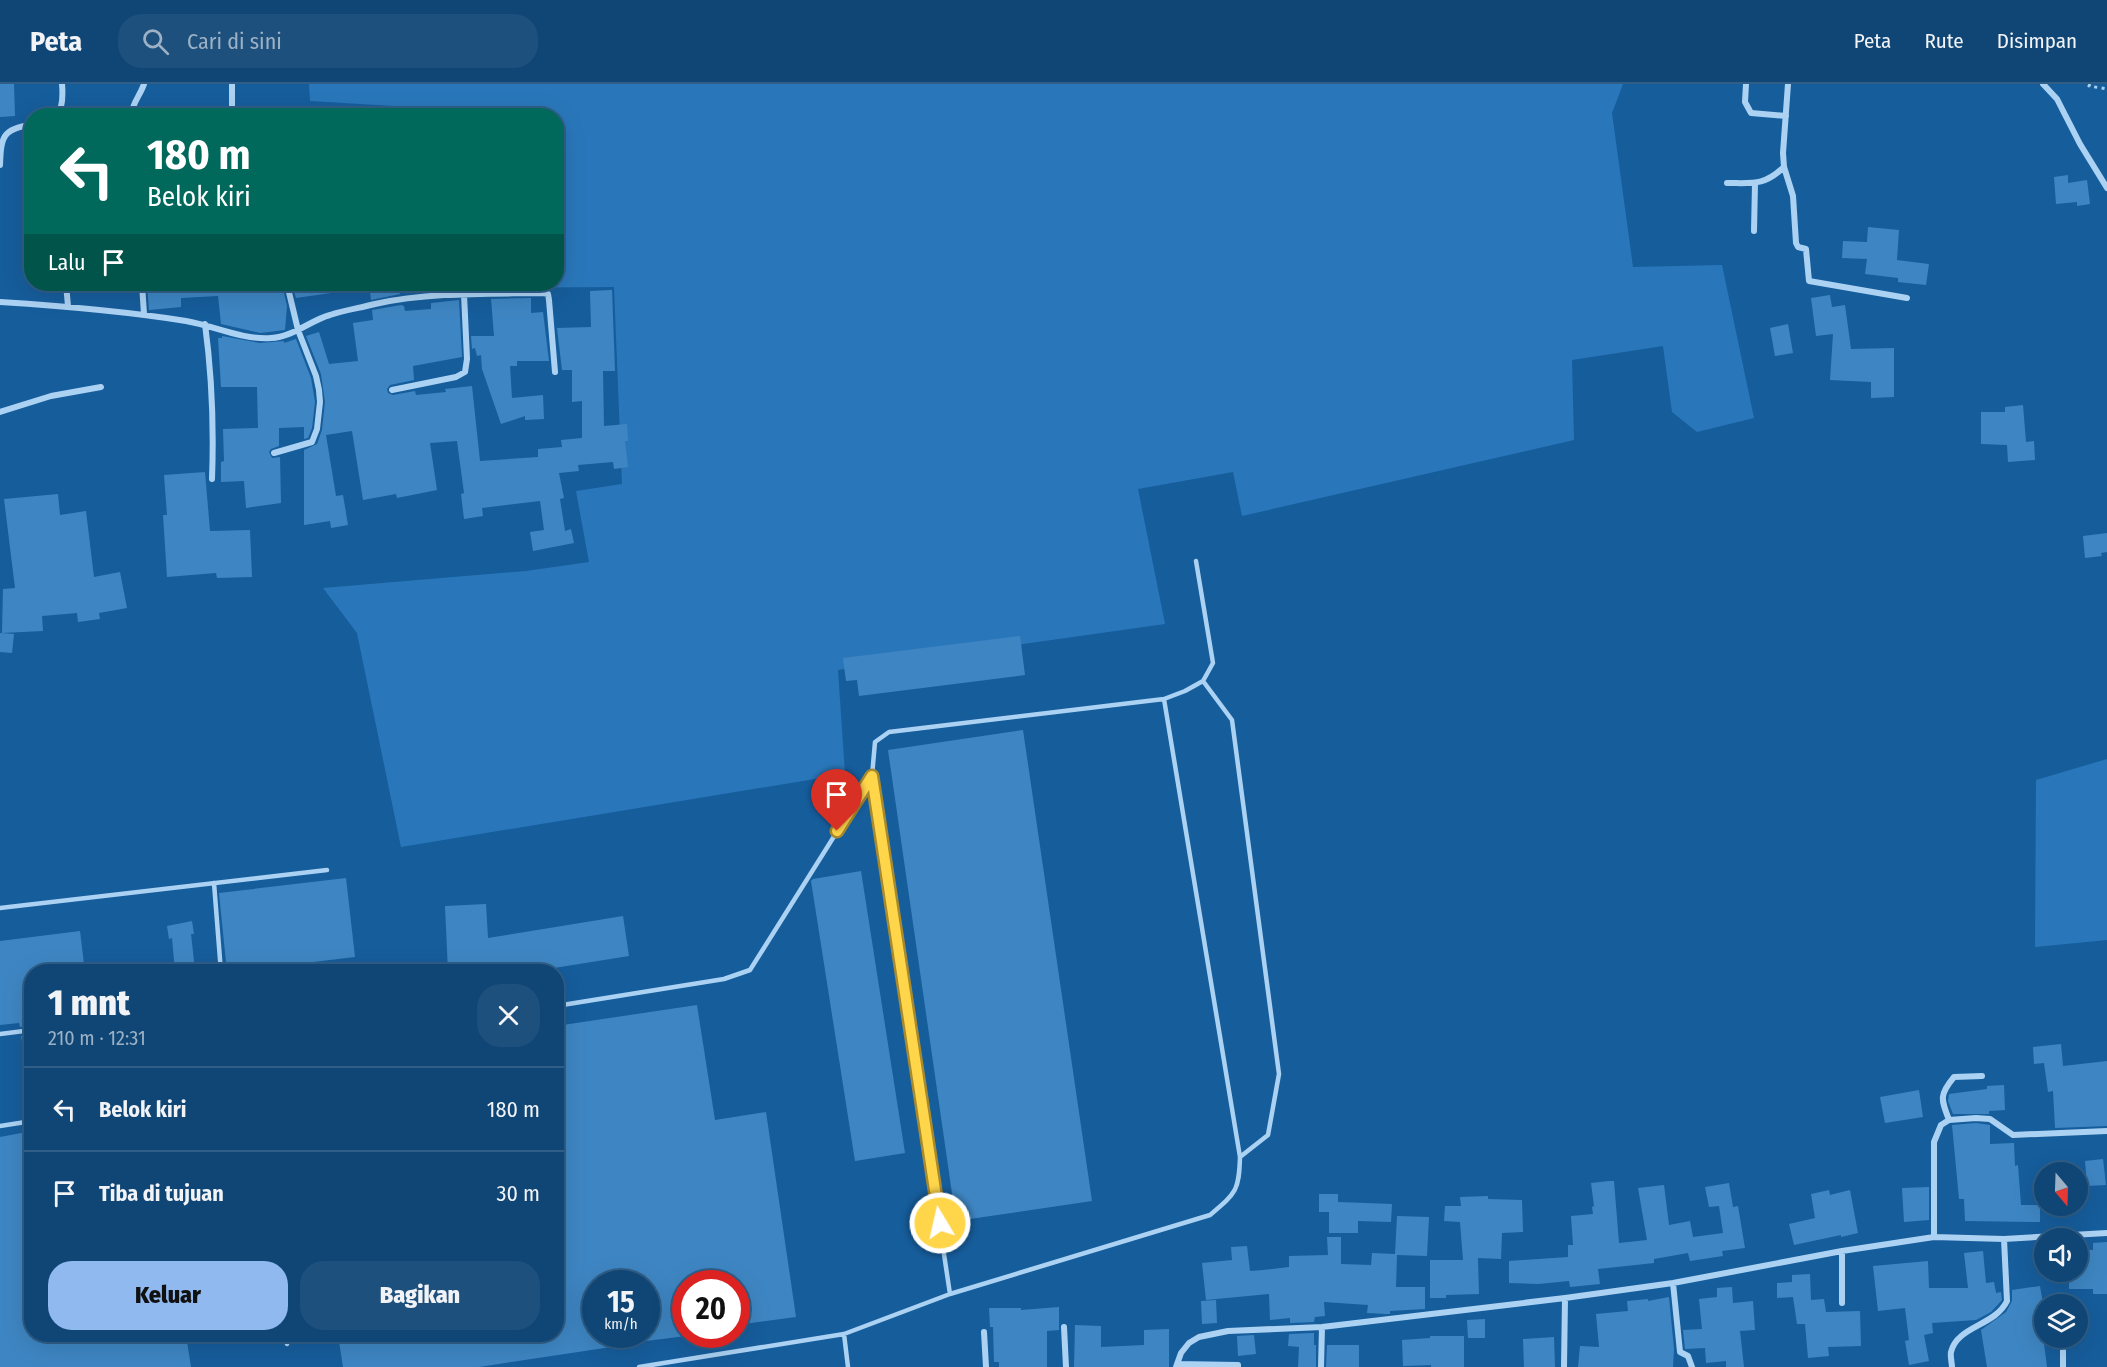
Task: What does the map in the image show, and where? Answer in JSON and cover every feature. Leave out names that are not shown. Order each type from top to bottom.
[{"type":"street","points":[[61,108],[62,84]]},
{"type":"street","points":[[132,108],[144,84]]},
{"type":"street","points":[[232,84],[232,108]]},
{"type":"street","points":[[1746,84],[1745,102],[1751,113],[1786,116]]},
{"type":"street","points":[[1788,84],[1784,167],[1793,196],[1796,243],[1798,247],[1806,249],[1809,281],[1907,298]]},
{"type":"street","points":[[2043,84],[2057,99],[2080,144],[2107,188]]},
{"type":"street","points":[[0,165],[3,137],[9,131],[24,127]]},
{"type":"street","points":[[1726,183],[1755,183],[1770,180],[1784,167]]},
{"type":"street","points":[[1754,231],[1755,183]]},
{"type":"street","points":[[67,291],[68,306]]},
{"type":"street","points":[[142,291],[144,314]]},
{"type":"street","points":[[274,453],[312,442],[317,429],[320,402],[318,383],[298,330],[289,291]]},
{"type":"street","points":[[392,390],[456,377],[465,372],[467,359],[464,294],[466,291]]},
{"type":"street","points":[[0,302],[144,314],[206,324],[247,337],[273,338],[298,330],[329,315],[375,304],[434,296],[543,292],[548,294],[555,372]]},
{"type":"street","points":[[206,324],[212,374],[214,431],[212,479]]},
{"type":"street","points":[[0,412],[51,396],[101,387]]},
{"type":"street","points":[[1949,1120],[1942,1104],[1943,1089],[1954,1077],[1982,1076]]},
{"type":"street","points":[[1934,1237],[1934,1142],[1941,1125],[1949,1120],[1990,1119],[2013,1135],[2107,1131]]},
{"type":"street","points":[[1238,1367],[1238,1365],[1177,1366],[1181,1353],[1189,1343],[1199,1337],[1228,1331],[1322,1327],[1565,1298],[1673,1283],[1842,1251],[1934,1237],[2004,1239],[2107,1233]]},
{"type":"street","points":[[1952,1367],[1951,1351],[1961,1335],[1992,1319],[2003,1309],[2007,1301],[2004,1239]]},
{"type":"street","points":[[1842,1251],[1842,1303]]},
{"type":"street","points":[[1673,1283],[1680,1352],[1688,1356],[1692,1367]]},
{"type":"street","points":[[1564,1367],[1565,1298]]},
{"type":"street","points":[[1064,1327],[1066,1367]]},
{"type":"street","points":[[1321,1367],[1322,1327]]},
{"type":"street","points":[[984,1332],[986,1367]]},
{"type":"street","points":[[2063,1351],[2063,1367]]},
{"type":"lane","points":[[950,1294],[872,776],[875,742],[889,732],[1164,699],[1203,681],[1213,663],[1196,561]]},
{"type":"lane","points":[[1203,681],[1232,720],[1279,1074],[1268,1135],[1240,1157]]},
{"type":"lane","points":[[639,1367],[844,1334],[950,1294],[1210,1215],[1230,1198],[1240,1181],[1240,1157],[1164,699]]},
{"type":"lane","points":[[564,1005],[724,979],[750,970],[872,776]]},
{"type":"lane","points":[[0,908],[327,870]]},
{"type":"lane","points":[[214,883],[220,964]]},
{"type":"lane","points":[[0,1034],[24,1031]]},
{"type":"lane","points":[[0,1125],[24,1121]]},
{"type":"lane","points":[[844,1334],[848,1367]]},
{"type":"path","points":[[2090,84],[2089,86],[2107,88]]},
{"type":"shaded area","points":[[309,84],[1623,84],[1612,113],[1633,267],[1722,265],[1754,418],[1697,432],[1672,412],[1663,346],[1572,360],[1574,440],[1242,516],[1233,472],[1138,489],[1165,624],[838,670],[845,774],[401,847],[357,633],[323,588],[526,571],[589,562],[576,491],[622,484],[614,287],[564,287],[564,108],[410,108],[310,101]]},
{"type":"shaded area","points":[[2107,759],[2107,940],[2035,947],[2036,780]]},
{"type":"building","points":[[0,84],[14,84],[15,116],[0,117]]},
{"type":"building","points":[[2068,175],[2068,183],[2087,180],[2090,204],[2077,206],[2077,202],[2056,204],[2054,177]]},
{"type":"building","points":[[1868,227],[1899,230],[1897,260],[1929,264],[1926,285],[1898,282],[1898,278],[1865,274],[1867,259],[1842,258],[1843,241],[1867,242]]},
{"type":"building","points":[[612,290],[615,371],[603,371],[604,426],[627,424],[628,441],[625,441],[628,467],[614,469],[613,462],[578,465],[579,471],[559,473],[564,498],[560,499],[565,531],[571,529],[574,543],[533,551],[530,532],[544,530],[540,501],[482,508],[483,516],[464,519],[461,494],[464,493],[457,441],[430,443],[437,490],[397,498],[396,494],[363,500],[352,431],[326,435],[336,496],[343,495],[348,525],[331,528],[330,521],[304,525],[304,450],[317,444],[322,430],[325,402],[321,374],[306,336],[319,332],[329,364],[358,361],[353,323],[373,320],[372,310],[401,305],[404,306],[405,311],[431,309],[431,303],[459,300],[462,357],[413,366],[414,380],[390,385],[387,389],[388,393],[393,395],[415,391],[416,395],[472,386],[480,461],[538,457],[538,449],[562,447],[561,440],[582,438],[582,401],[572,402],[572,370],[562,370],[557,328],[591,327],[590,291]]},
{"type":"building","points":[[148,291],[284,291],[287,306],[285,330],[260,333],[221,324],[218,296],[181,298],[181,307],[149,310]]},
{"type":"building","points":[[294,291],[338,291],[338,292],[296,298]]},
{"type":"building","points":[[370,291],[400,291],[400,294],[371,300]]},
{"type":"building","points":[[1830,295],[1832,307],[1845,305],[1851,349],[1894,348],[1894,397],[1871,398],[1871,382],[1830,380],[1833,334],[1816,336],[1811,298]]},
{"type":"building","points":[[531,298],[531,313],[543,312],[549,361],[517,361],[517,366],[510,366],[512,398],[543,395],[544,419],[525,420],[525,416],[501,424],[482,369],[481,355],[477,356],[475,348],[472,349],[471,336],[494,336],[491,299]]},
{"type":"building","points":[[1788,324],[1793,353],[1775,356],[1770,328]]},
{"type":"building","points":[[222,336],[260,343],[284,341],[284,343],[296,339],[311,378],[315,402],[312,428],[308,438],[304,439],[304,427],[279,428],[279,446],[269,452],[272,458],[280,457],[281,503],[246,508],[244,481],[221,482],[221,462],[224,461],[223,429],[258,428],[257,387],[221,387],[218,338]]},
{"type":"building","points":[[2023,405],[2026,442],[2034,441],[2035,460],[2008,462],[2007,445],[1981,444],[1981,412],[2005,412],[2005,407]]},
{"type":"building","points":[[205,472],[210,531],[250,530],[252,577],[217,578],[216,573],[167,577],[163,515],[167,515],[164,475]]},
{"type":"building","points":[[58,494],[60,515],[86,511],[94,577],[120,572],[127,608],[99,613],[100,619],[78,622],[77,613],[42,616],[43,631],[2,633],[3,589],[15,588],[4,499]]},
{"type":"building","points":[[2107,533],[2107,552],[2101,553],[2102,556],[2085,558],[2083,536]]},
{"type":"building","points":[[0,633],[14,634],[12,653],[0,652]]},
{"type":"building","points":[[1020,636],[1025,675],[859,696],[857,680],[846,681],[843,658]]},
{"type":"building","points":[[1023,730],[1092,1201],[956,1221],[888,750]]},
{"type":"building","points":[[861,871],[905,1153],[855,1161],[811,881]]},
{"type":"building","points":[[346,878],[355,957],[296,964],[226,964],[219,893]]},
{"type":"building","points":[[486,904],[488,938],[623,916],[629,956],[564,966],[564,964],[448,964],[445,906]]},
{"type":"building","points":[[192,921],[194,964],[174,964],[172,938],[169,939],[167,926]]},
{"type":"building","points":[[80,931],[84,964],[24,964],[24,1027],[20,1027],[19,1023],[0,1025],[0,941]]},
{"type":"building","points":[[697,1005],[715,1120],[766,1112],[796,1317],[750,1323],[750,1270],[672,1270],[672,1338],[660,1339],[660,1270],[582,1270],[582,1348],[605,1348],[479,1367],[343,1367],[339,1342],[564,1342],[564,1025]]},
{"type":"building","points":[[21,1036],[24,1036],[24,1054]]},
{"type":"building","points":[[2061,1044],[2063,1066],[2107,1061],[2107,1126],[2055,1128],[2053,1091],[2048,1092],[2044,1063],[2034,1064],[2033,1047]]},
{"type":"building","points":[[2004,1085],[2005,1110],[1989,1111],[1989,1114],[1953,1114],[1948,1101],[1949,1094]]},
{"type":"building","points":[[1919,1090],[1923,1117],[1885,1123],[1880,1097]]},
{"type":"building","points":[[1976,1123],[1990,1125],[1990,1144],[2014,1143],[2021,1205],[2034,1205],[2034,1216],[2040,1216],[2040,1222],[1965,1221],[1964,1199],[1959,1199],[1952,1125]]},
{"type":"building","points":[[24,1132],[24,1342],[187,1342],[191,1367],[0,1367],[0,1137]]},
{"type":"building","points":[[2103,1159],[2106,1185],[2088,1186],[2088,1162],[2085,1161]]},
{"type":"building","points":[[1614,1181],[1619,1243],[1647,1240],[1638,1188],[1664,1185],[1669,1225],[1690,1221],[1693,1237],[1723,1233],[1719,1206],[1709,1207],[1705,1187],[1729,1183],[1733,1207],[1738,1206],[1745,1248],[1722,1251],[1723,1256],[1690,1261],[1688,1253],[1654,1259],[1654,1263],[1598,1269],[1600,1284],[1570,1287],[1569,1281],[1538,1284],[1509,1283],[1509,1261],[1568,1257],[1568,1245],[1573,1245],[1571,1216],[1593,1214],[1591,1183]]},
{"type":"building","points":[[1929,1187],[1929,1220],[1904,1222],[1902,1188]]},
{"type":"building","points":[[1829,1190],[1830,1195],[1850,1190],[1858,1233],[1794,1245],[1789,1224],[1815,1218],[1811,1194]]},
{"type":"building","points":[[1319,1194],[1338,1194],[1338,1202],[1392,1204],[1391,1222],[1358,1221],[1358,1233],[1329,1233],[1329,1212],[1319,1212]]},
{"type":"building","points":[[1488,1196],[1488,1199],[1522,1200],[1523,1232],[1502,1233],[1501,1259],[1478,1258],[1479,1294],[1430,1298],[1430,1260],[1463,1260],[1460,1222],[1444,1221],[1445,1206],[1461,1206],[1460,1197]]},
{"type":"building","points":[[1397,1216],[1429,1217],[1427,1256],[1397,1255],[1396,1287],[1425,1287],[1425,1309],[1390,1311],[1390,1314],[1367,1313],[1368,1305],[1324,1302],[1325,1316],[1315,1317],[1314,1322],[1290,1323],[1290,1318],[1270,1320],[1269,1294],[1206,1300],[1202,1263],[1232,1260],[1231,1247],[1247,1246],[1250,1271],[1263,1270],[1289,1267],[1289,1256],[1328,1255],[1327,1237],[1341,1237],[1341,1264],[1371,1265],[1372,1253],[1395,1254]]},
{"type":"building","points":[[2107,1242],[2107,1294],[2093,1294],[2093,1289],[2069,1289],[2069,1282],[2088,1282],[2088,1250],[2093,1250],[2093,1243]]},
{"type":"building","points":[[1983,1251],[1986,1283],[1994,1282],[1996,1293],[2001,1292],[2002,1300],[1991,1312],[1976,1320],[1932,1323],[1933,1333],[1924,1335],[1929,1361],[1909,1365],[1905,1341],[1909,1340],[1905,1308],[1878,1311],[1873,1266],[1928,1261],[1929,1288],[1968,1288],[1964,1253]]},
{"type":"building","points":[[1810,1274],[1811,1300],[1824,1299],[1826,1312],[1860,1311],[1861,1346],[1828,1347],[1829,1356],[1808,1358],[1805,1324],[1797,1324],[1793,1297],[1777,1298],[1777,1283],[1792,1282],[1792,1275]]},
{"type":"building","points":[[2040,1286],[2041,1294],[2034,1294],[2034,1348],[2045,1348],[2047,1367],[1987,1367],[1981,1330],[2006,1312],[2012,1301],[2012,1290]]},
{"type":"building","points":[[1732,1287],[1733,1303],[1753,1301],[1755,1330],[1740,1331],[1744,1367],[1726,1367],[1726,1361],[1706,1363],[1705,1348],[1685,1349],[1683,1330],[1702,1329],[1699,1299],[1717,1297],[1717,1288]]},
{"type":"building","points":[[1669,1297],[1674,1349],[1673,1367],[1578,1367],[1580,1346],[1599,1347],[1596,1314],[1628,1311],[1627,1301],[1648,1299],[1648,1301]]},
{"type":"building","points":[[1216,1300],[1217,1323],[1202,1324],[1201,1301]]},
{"type":"building","points":[[1059,1307],[1059,1330],[1047,1331],[1047,1367],[999,1367],[999,1362],[994,1362],[993,1327],[990,1327],[989,1308],[1021,1308],[1021,1310]]},
{"type":"building","points":[[1485,1319],[1485,1338],[1468,1338],[1467,1320]]},
{"type":"building","points":[[1075,1325],[1101,1326],[1101,1347],[1144,1345],[1144,1330],[1169,1329],[1169,1367],[1074,1367]]},
{"type":"building","points":[[1314,1333],[1316,1367],[1298,1367],[1299,1347],[1288,1346],[1289,1334]]},
{"type":"building","points":[[1254,1335],[1256,1354],[1238,1356],[1237,1336]]},
{"type":"building","points":[[1430,1336],[1464,1336],[1464,1367],[1403,1366],[1402,1340],[1430,1338]]},
{"type":"building","points":[[1554,1337],[1555,1367],[1524,1367],[1523,1339]]},
{"type":"building","points":[[1327,1345],[1359,1345],[1359,1367],[1326,1367]]},
{"type":"route","points":[[837,831],[872,776],[940,1223]]}]
